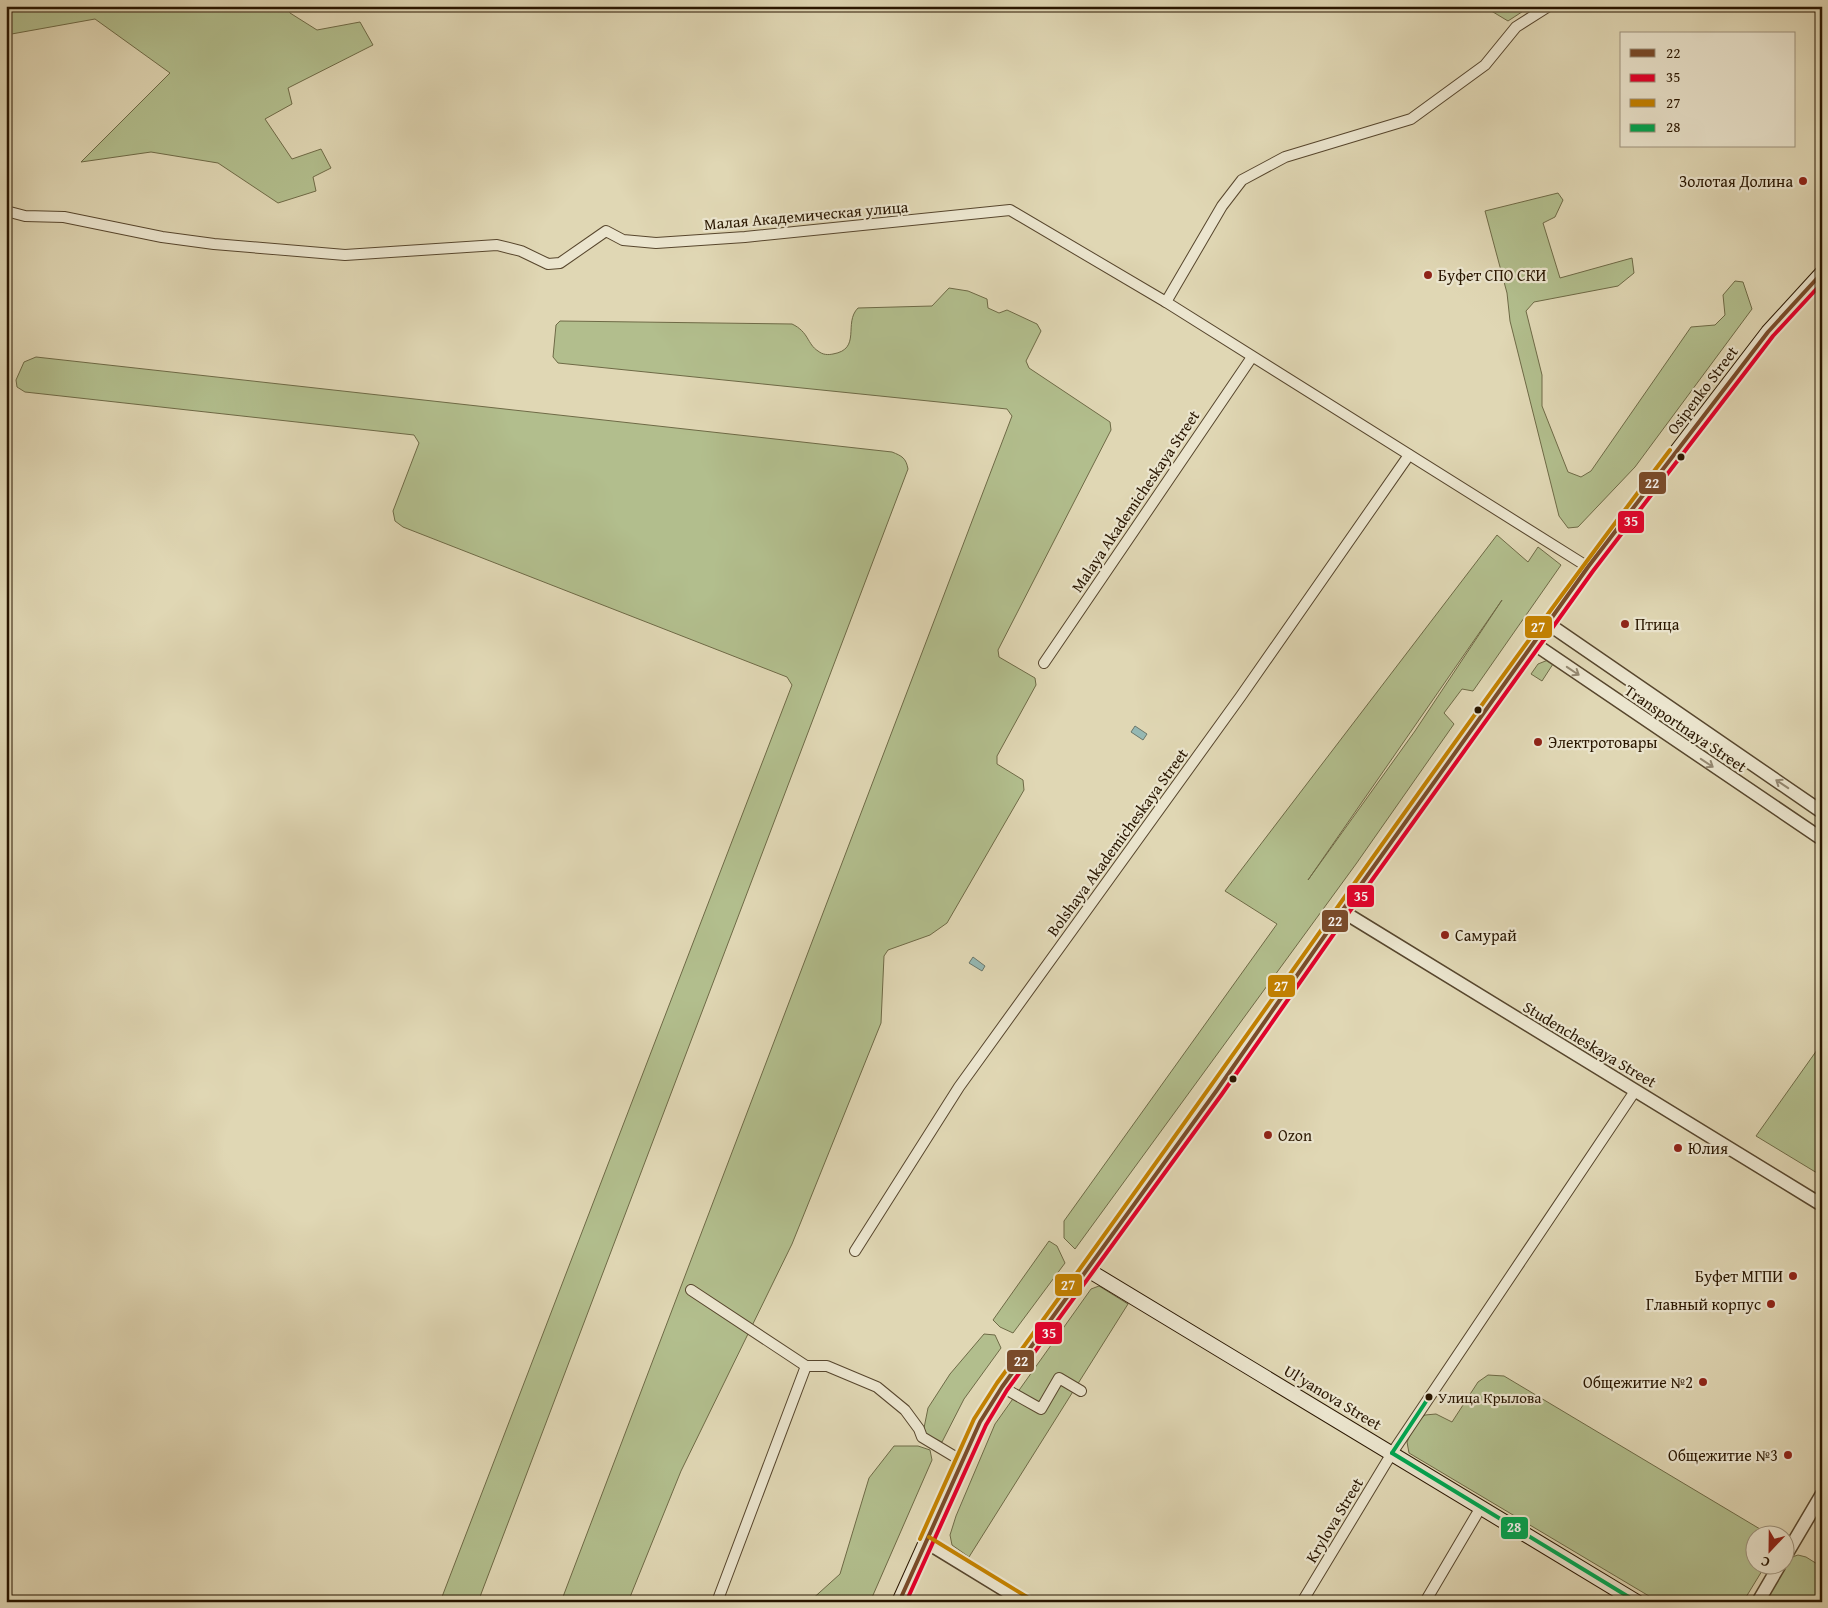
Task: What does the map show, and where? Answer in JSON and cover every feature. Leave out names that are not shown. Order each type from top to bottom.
[{"type":"main road","name":"Osipenko Street","points":[[899,1602],[980,1422],[1002,1387],[1217,1090],[1342,911],[1588,567],[1768,332],[1822,274]]},
{"type":"main road","name":"Ul'yanova Street","points":[[1088,1270],[1481,1507],[1631,1600]]},
{"type":"street","points":[[1549,6],[1516,27],[1485,65],[1411,119],[1285,156],[1242,180],[1222,206],[1166,302],[1588,567]]},
{"type":"street","name":"Малая Академическая улица","points":[[6,211],[25,216],[64,218],[162,237],[214,244],[345,255],[498,245],[521,251],[548,264],[560,263],[606,231],[623,240],[656,243],[745,237],[1010,210],[1166,302]]},
{"type":"street","name":"Malaya Akademicheskaya Street","points":[[1044,663],[1252,356]]},
{"type":"street","name":"Bolshaya Akademicheskaya Street","points":[[855,1251],[959,1087],[1241,696],[1410,454]]},
{"type":"street","name":"Transportnaya Street","points":[[1548,623],[1822,812]]},
{"type":"street","name":"Transportnaya Street","points":[[1533,643],[1822,840]]},
{"type":"street","name":"Studencheskaya Street","points":[[1342,911],[1822,1205]]},
{"type":"street","name":"Krylova Street","points":[[1302,1602],[1392,1453],[1635,1091]]},
{"type":"street","points":[[691,1290],[806,1366],[827,1366],[877,1387],[905,1410],[919,1429],[922,1437],[962,1461]]},
{"type":"street","points":[[717,1602],[806,1366]]},
{"type":"street","points":[[1002,1387],[1041,1409],[1059,1378],[1081,1391]]},
{"type":"street","points":[[1796,1538],[1822,1494]]},
{"type":"street","points":[[1425,1602],[1481,1507]]},
{"type":"street","points":[[926,1542],[1024,1602]]},
{"type":"street","points":[[1758,1602],[1773,1576]]},
{"type":"green space","points":[[6,6],[286,6],[290,13],[317,30],[360,22],[373,45],[288,88],[292,104],[265,119],[292,159],[321,149],[331,168],[313,177],[316,191],[278,203],[218,163],[151,152],[81,162],[170,73],[95,19],[6,35]]},
{"type":"green space","points":[[1483,6],[1531,6],[1508,21]]},
{"type":"green space","points":[[1558,193],[1563,200],[1555,217],[1543,223],[1560,278],[1632,258],[1634,273],[1618,286],[1534,302],[1526,311],[1542,375],[1542,406],[1568,472],[1581,477],[1591,471],[1691,327],[1715,325],[1725,315],[1723,295],[1735,281],[1743,282],[1752,309],[1635,467],[1578,527],[1568,528],[1559,516],[1510,321],[1507,293],[1485,211]]},
{"type":"green space","points":[[949,288],[968,291],[987,299],[988,308],[999,313],[1007,310],[1037,324],[1041,331],[1026,361],[1029,368],[1110,422],[1111,430],[998,650],[999,657],[1035,678],[1036,685],[997,756],[997,764],[1023,780],[1024,790],[947,923],[930,935],[888,950],[884,956],[881,1023],[792,1244],[681,1471],[628,1602],[561,1602],[1012,416],[1007,409],[558,363],[553,357],[556,325],[560,321],[792,324],[805,334],[814,348],[829,355],[842,351],[847,347],[850,341],[852,321],[858,308],[932,306]]},
{"type":"green space","points":[[36,357],[892,452],[903,458],[906,462],[908,469],[478,1602],[440,1602],[792,685],[787,677],[403,527],[395,521],[393,511],[419,443],[414,435],[25,392],[17,387],[16,380],[24,362]]},
{"type":"green space","points":[[1497,535],[1528,562],[1538,547],[1561,565],[1473,691],[1462,689],[1444,713],[1454,724],[1356,864],[1075,1249],[1064,1238],[1064,1221],[1277,924],[1225,891]],"holes":[[[1502,600],[1415,731],[1308,880]]]},
{"type":"green space","points":[[1548,660],[1553,664],[1542,681],[1531,674],[1538,664]]},
{"type":"green space","points":[[1822,1043],[1822,1176],[1756,1136]]},
{"type":"green space","points":[[1049,1241],[1057,1246],[1065,1263],[1013,1333],[1000,1327],[993,1320]]},
{"type":"green space","points":[[1099,1286],[1128,1304],[969,1557],[952,1545],[950,1535],[956,1516],[995,1424],[1091,1289]]},
{"type":"green space","points":[[984,1334],[995,1335],[1001,1348],[964,1399],[942,1442],[923,1433],[928,1408],[950,1374]]},
{"type":"green space","points":[[1488,1375],[1504,1376],[1755,1526],[1746,1526],[1746,1576],[1759,1576],[1743,1602],[1659,1602],[1409,1453],[1407,1442],[1415,1424],[1425,1415],[1436,1414],[1452,1422],[1478,1382]]},
{"type":"green space","points":[[894,1446],[918,1446],[930,1450],[932,1460],[870,1602],[809,1602],[840,1574],[869,1478]]},
{"type":"green space","points":[[1796,1556],[1806,1557],[1822,1567],[1822,1602],[1763,1602],[1778,1576],[1796,1576]]},
{"type":"water","points":[[1135,726],[1147,734],[1143,740],[1131,732]]},
{"type":"water","points":[[973,957],[985,966],[982,971],[969,963]]},
{"type":"transit line","name":"22","points":[[899,1602],[980,1422],[1002,1387],[1217,1090],[1342,911],[1588,567],[1768,332],[1822,273]]},
{"type":"transit line","name":"35","points":[[906,1602],[986,1425],[1007,1390],[1222,1094],[1347,915],[1593,571],[1773,336],[1822,283]]},
{"type":"transit line","name":"27","points":[[920,1539],[974,1419],[997,1383],[1082,1267],[1499,681],[1670,450]]},
{"type":"transit line","name":"28","points":[[1392,1453],[1429,1397]]},
{"type":"transit line","name":"28","points":[[1392,1453],[1637,1602]]},
{"type":"transit line","name":"27","points":[[929,1537],[1027,1597]]},
{"type":"place","name":"Золотая Долина","points":[[1803,181]]},
{"type":"place","name":"Буфет СПО СКИ","points":[[1428,275]]},
{"type":"place","name":"Птица","points":[[1625,624]]},
{"type":"place","name":"Электротовары","points":[[1538,742]]},
{"type":"place","name":"Самурай","points":[[1445,935]]},
{"type":"place","name":"Ozon","points":[[1268,1135]]},
{"type":"place","name":"Юлия","points":[[1678,1148]]},
{"type":"place","name":"Буфет МГПИ","points":[[1793,1276]]},
{"type":"place","name":"Главный корпус","points":[[1771,1304]]},
{"type":"place","name":"Общежитие №2","points":[[1703,1382]]},
{"type":"place","name":"Улица Крылова","points":[[1429,1397]]},
{"type":"place","name":"Общежитие №3","points":[[1788,1455]]}]
